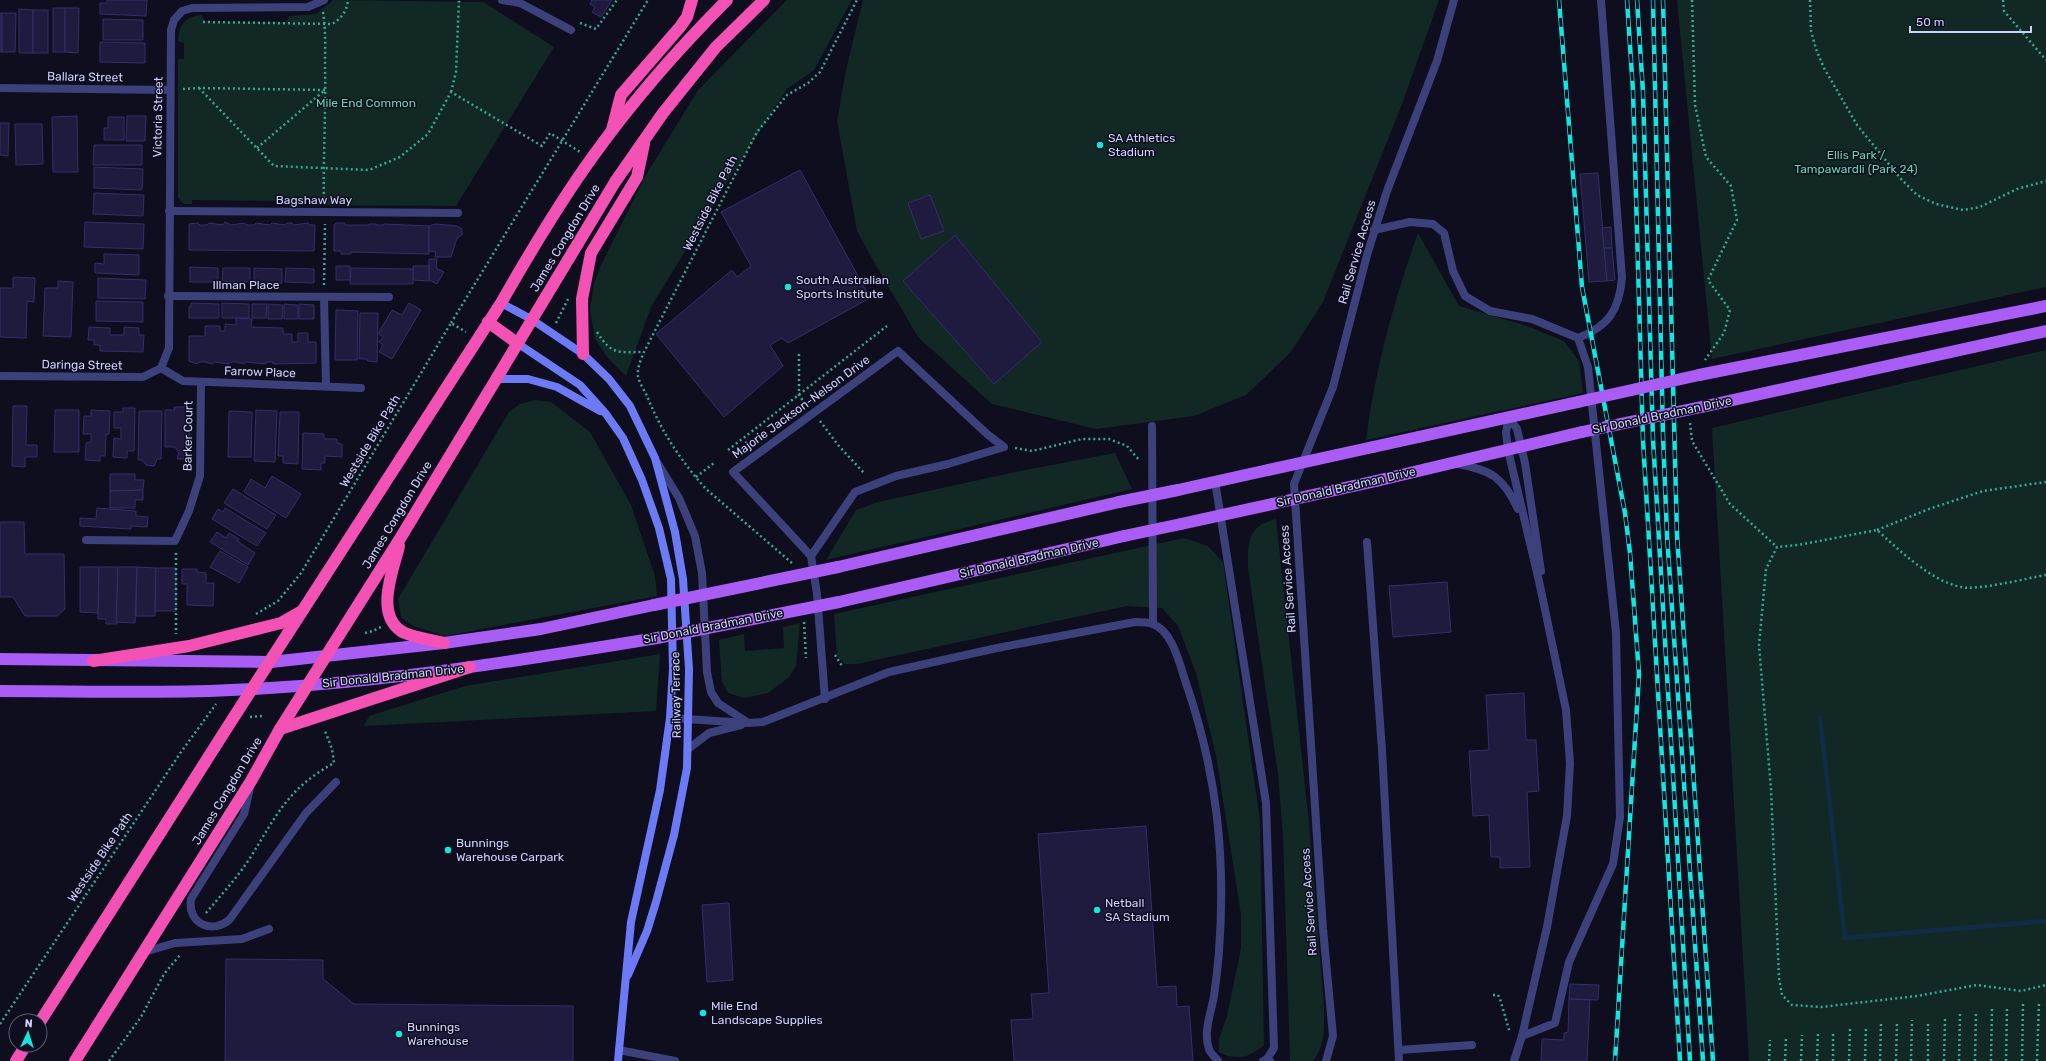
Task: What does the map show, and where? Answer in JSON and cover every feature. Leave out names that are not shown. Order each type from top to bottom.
[{"type":"highway","points":[[610,135],[621,95],[680,27],[686,17],[692,0]]},
{"type":"highway","name":"James Congdon Drive","points":[[46,1013],[501,303],[528,256],[591,159],[690,38],[727,0]]},
{"type":"highway","name":"James Congdon Drive","points":[[75,1061],[251,781],[280,729],[325,656],[347,624],[614,182],[716,47],[764,0]]},
{"type":"highway","points":[[583,354],[582,299],[591,253],[637,177],[645,139]]},
{"type":"highway","points":[[488,322],[517,343]]},
{"type":"highway","points":[[400,537],[387,601],[391,620],[402,632],[444,643]]},
{"type":"highway","points":[[92,661],[176,648],[281,622],[305,609]]},
{"type":"highway","points":[[280,729],[470,668]]},
{"type":"main road","name":"Railway Terrace","points":[[501,303],[532,319],[583,354],[609,379],[630,406],[655,458],[675,532],[683,579],[689,669],[687,768],[674,835],[656,902],[647,931],[624,983]]},
{"type":"main road","points":[[0,660],[271,662],[444,643],[541,629],[654,604],[838,567],[1119,502],[1699,375],[2046,306]]},
{"type":"main road","name":"Sir Donald Bradman Drive","points":[[0,691],[253,689],[307,686],[470,668],[658,638],[839,602],[1124,536],[1376,481],[1582,432],[2046,331]]},
{"type":"main road","name":"Railway Terrace","points":[[517,343],[580,385],[606,414],[623,438],[642,480],[659,528],[671,579],[673,669],[670,718],[660,790],[631,922],[624,983],[618,1061]]},
{"type":"main road","points":[[496,379],[528,379],[557,387],[606,414]]},
{"type":"street","name":"Victoria Street","points":[[161,368],[169,348],[168,296],[170,90],[171,30],[174,20],[182,11],[192,8],[308,7],[316,5],[324,0]]},
{"type":"street","points":[[502,0],[520,3],[571,30]]},
{"type":"street","name":"Rail Service Access","points":[[1326,1061],[1333,1036],[1322,929],[1294,484],[1333,387],[1374,230],[1387,191],[1438,60],[1454,0]]},
{"type":"street","points":[[1374,230],[1410,222],[1433,224],[1444,233],[1453,271],[1465,296],[1490,311],[1532,319],[1578,338],[1590,334],[1611,316],[1618,301],[1622,278],[1601,0]]},
{"type":"street","name":"Ballara Street","points":[[0,88],[170,90]]},
{"type":"street","name":"Bagshaw Way","points":[[169,211],[458,213]]},
{"type":"street","name":"Illman Place","points":[[168,296],[389,298]]},
{"type":"street","points":[[324,297],[326,386]]},
{"type":"street","points":[[1522,1036],[1555,1023],[1569,962],[1613,864],[1620,817],[1616,633],[1588,367],[1578,338]]},
{"type":"street","name":"Majorie Jackson-Nelson Drive","points":[[898,351],[987,434],[1004,447],[948,464],[896,476],[855,492],[811,556],[733,472],[898,351]]},
{"type":"street","name":"Daringa Street","points":[[0,376],[143,377],[161,368]]},
{"type":"street","name":"Farrow Place","points":[[161,368],[183,381],[361,388]]},
{"type":"street","name":"Barker Court","points":[[176,541],[189,510],[200,476],[201,382]]},
{"type":"street","points":[[1509,417],[1517,429],[1522,446],[1532,500],[1544,604]]},
{"type":"street","points":[[1509,417],[1506,432],[1508,450],[1544,604],[1566,710],[1570,763],[1567,816],[1547,927],[1522,1036],[1514,1061]]},
{"type":"street","points":[[1152,426],[1153,624]]},
{"type":"street","points":[[655,458],[679,498],[695,536],[702,573],[707,672],[711,692],[718,703],[748,723]]},
{"type":"street","points":[[1453,463],[1480,468],[1504,484],[1525,522]]},
{"type":"street","points":[[1215,482],[1266,804],[1274,1048],[1266,1060]]},
{"type":"street","points":[[86,540],[176,541]]},
{"type":"street","points":[[1367,542],[1382,750],[1399,1061]]},
{"type":"street","points":[[811,556],[817,594],[825,699]]},
{"type":"street","points":[[670,718],[748,723],[763,722],[825,699],[889,672],[997,648],[1135,622],[1153,624],[1166,633],[1172,646],[1194,708],[1205,748],[1214,791],[1222,873],[1222,914],[1214,995],[1206,1035],[1209,1051],[1218,1061]]},
{"type":"street","points":[[688,749],[709,733],[748,723]]},
{"type":"street","points":[[251,781],[244,814],[191,899],[191,914],[195,920],[201,923],[218,926],[225,923],[230,918],[306,813],[336,782]]},
{"type":"street","points":[[144,952],[175,943],[242,940],[269,929]]},
{"type":"street","points":[[1399,1050],[1472,1045]]},
{"type":"street","points":[[619,1050],[675,1061]]},
{"type":"path","points":[[203,22],[332,24],[339,20],[344,12],[348,0]]},
{"type":"path","points":[[199,88],[274,166],[369,170],[400,157],[428,134],[451,92],[456,72],[459,0]]},
{"type":"path","points":[[571,30],[581,23],[596,29],[617,0]]},
{"type":"path","name":"Westside Bike Path","points":[[250,616],[278,601],[301,573],[648,0]]},
{"type":"path","name":"Westside Bike Path","points":[[793,565],[790,559],[706,489],[696,477],[668,440],[638,376],[640,362],[644,352],[757,132],[787,95],[808,83],[820,72],[857,0]]},
{"type":"path","points":[[1692,0],[1694,105],[1706,157],[1731,186],[1736,220],[1708,280],[1730,310],[1724,333],[1704,362]]},
{"type":"path","points":[[1810,0],[1811,31],[1816,49],[1824,68],[1857,125],[1901,179],[1917,195],[1936,204],[1963,210],[1980,207],[2017,189],[2046,181]]},
{"type":"path","points":[[2003,0],[2004,12],[2046,60]]},
{"type":"path","points":[[316,5],[322,10],[325,24],[326,90],[323,168],[325,212],[324,297]]},
{"type":"path","points":[[170,90],[199,88],[326,90]]},
{"type":"path","points":[[257,148],[326,90]]},
{"type":"path","points":[[451,92],[542,146],[550,133],[591,159]]},
{"type":"path","points":[[558,319],[570,296]]},
{"type":"path","points":[[451,323],[477,339]]},
{"type":"path","points":[[728,450],[887,326]]},
{"type":"path","points":[[596,327],[605,344],[614,351],[644,352]]},
{"type":"path","points":[[799,354],[798,395],[806,405]]},
{"type":"path","points":[[1690,417],[1692,441],[1730,504],[1777,547],[1798,545],[1877,530],[1929,509],[1983,491],[2046,482]]},
{"type":"path","points":[[819,419],[838,446],[864,472]]},
{"type":"path","points":[[696,477],[714,463]]},
{"type":"path","points":[[1877,530],[1903,554],[1933,575],[1961,588],[1990,585],[2046,575]]},
{"type":"path","points":[[176,541],[176,648]]},
{"type":"path","points":[[1777,547],[1766,569],[1759,644],[1771,789],[1779,978],[1782,994],[1792,1005],[1821,1007],[1917,996],[1977,985],[2021,991],[2046,985]]},
{"type":"path","points":[[804,621],[806,658]]},
{"type":"path","points":[[365,633],[382,626]]},
{"type":"path","name":"Westside Bike Path","points":[[0,1024],[181,752],[218,702]]},
{"type":"path","points":[[248,717],[263,716]]},
{"type":"path","points":[[204,915],[249,859],[274,816],[291,796],[314,774],[334,763],[332,749],[325,731]]},
{"type":"path","points":[[109,1061],[141,1017],[164,974],[184,952]]},
{"type":"path","points":[[1492,995],[1498,995],[1500,999],[1510,1035],[1509,1039]]},
{"type":"path","points":[[2037,1061],[2038,1002]]},
{"type":"path","points":[[2022,1061],[2023,1004]]},
{"type":"path","points":[[2006,1061],[2007,1006]]},
{"type":"path","points":[[1991,1061],[1992,1008]]},
{"type":"path","points":[[1975,1061],[1976,1011]]},
{"type":"path","points":[[1959,1061],[1960,1013]]},
{"type":"path","points":[[1944,1061],[1945,1019]]},
{"type":"path","points":[[1911,1061],[1912,1020]]},
{"type":"path","points":[[1928,1021],[1928,1061]]},
{"type":"path","points":[[1896,1061],[1897,1022]]},
{"type":"path","points":[[1880,1061],[1881,1024]]},
{"type":"path","points":[[1865,1061],[1866,1026]]},
{"type":"path","points":[[1849,1061],[1850,1029]]},
{"type":"path","points":[[1833,1031],[1833,1061]]},
{"type":"path","points":[[1817,1061],[1818,1033]]},
{"type":"path","points":[[1801,1061],[1802,1035]]},
{"type":"path","points":[[1785,1061],[1786,1038]]},
{"type":"path","points":[[1769,1061],[1770,1040]]},
{"type":"green space","name":"Mile End Common","points":[[333,0],[483,2],[554,47],[456,206],[277,205],[277,201],[192,200],[192,204],[184,204],[178,198],[178,59],[184,59],[184,43],[178,41],[180,30],[184,22],[191,17],[202,15],[204,21],[287,22],[289,16],[316,14]]},
{"type":"green space","points":[[787,0],[852,0],[814,70],[787,89],[731,176],[651,307],[626,376],[607,357],[595,339],[590,310],[594,283],[603,261],[646,175],[698,90]]},
{"type":"green space","name":"SA Athletics Stadium","points":[[863,0],[1439,0],[1402,104],[1323,302],[1291,352],[1246,395],[1194,416],[1096,429],[992,404],[918,337],[857,231],[837,121],[846,70]]},
{"type":"green space","name":"Ellis Park / Tampawardli (Park 24)","points":[[1677,0],[2046,0],[2046,287],[1712,359]]},
{"type":"green space","points":[[1418,233],[1459,306],[1527,326],[1564,341],[1579,361],[1583,393],[1366,440],[1386,335]]},
{"type":"green space","points":[[2046,350],[2046,1061],[1749,1061],[1712,428]]},
{"type":"green space","points":[[535,400],[551,402],[590,432],[631,505],[655,576],[657,596],[445,636],[413,626],[401,617],[398,599],[509,412],[520,404]]},
{"type":"green space","points":[[1115,453],[1132,489],[826,560],[856,510],[878,502],[1020,471]]},
{"type":"green space","points":[[1276,519],[1309,823],[1324,1006],[1324,1028],[1322,1042],[1313,1061],[1290,1061],[1283,836],[1278,774],[1248,568],[1248,550],[1251,536],[1259,526]]},
{"type":"green space","points":[[1184,538],[1208,546],[1223,562],[1260,820],[1264,1045],[1253,1053],[1242,1057],[1231,1057],[1219,1052],[1219,1039],[1227,1016],[1241,948],[1241,915],[1216,755],[1196,673],[1178,626],[1162,608],[1127,606],[857,664],[845,664],[837,656],[834,614]]},
{"type":"green space","points":[[800,623],[796,666],[788,678],[768,693],[744,698],[728,693],[722,682],[719,640],[744,634],[745,651],[784,648],[783,627]]},
{"type":"green space","points":[[660,654],[656,711],[364,726],[369,716],[465,686]]},
{"type":"building","points":[[107,0],[147,0],[146,16],[100,14],[100,3],[107,3]]},
{"type":"building","points":[[592,0],[612,0],[601,17],[592,12],[595,7],[590,4]]},
{"type":"building","points":[[53,8],[65,8],[65,52],[53,52]]},
{"type":"building","points":[[65,8],[79,8],[78,53],[65,52]]},
{"type":"building","points":[[19,9],[33,10],[33,53],[19,53]]},
{"type":"building","points":[[33,10],[48,10],[48,53],[33,53]]},
{"type":"building","points":[[0,13],[2,13],[2,52],[0,52]]},
{"type":"building","points":[[2,13],[16,13],[15,52],[2,52]]},
{"type":"building","points":[[103,19],[143,20],[143,40],[103,40]]},
{"type":"building","points":[[100,42],[145,43],[145,63],[100,62]]},
{"type":"building","points":[[77,116],[78,172],[53,172],[52,117]]},
{"type":"building","points":[[127,116],[146,116],[145,141],[126,141]]},
{"type":"building","points":[[108,117],[124,117],[124,140],[104,140],[104,128],[108,128]]},
{"type":"building","points":[[0,123],[9,123],[8,156],[0,155]]},
{"type":"building","points":[[15,124],[42,124],[43,164],[16,165]]},
{"type":"building","points":[[94,145],[142,145],[142,165],[93,165]]},
{"type":"building","points":[[94,167],[143,169],[142,190],[94,188]]},
{"type":"building","name":"South Australian Sports Institute","points":[[800,170],[870,298],[788,343],[782,338],[770,345],[783,366],[724,417],[656,334],[732,270],[737,277],[751,266],[721,212]]},
{"type":"building","points":[[1598,173],[1607,281],[1589,282],[1580,174]]},
{"type":"building","points":[[94,193],[144,195],[143,216],[93,214]]},
{"type":"building","points":[[930,195],[944,231],[921,239],[908,203]]},
{"type":"building","points":[[85,222],[144,224],[143,249],[84,247]]},
{"type":"building","points":[[225,222],[231,225],[244,223],[247,225],[254,225],[256,223],[270,225],[272,223],[285,225],[287,223],[292,223],[294,225],[308,223],[310,225],[315,225],[314,251],[189,250],[189,224],[198,223],[200,225],[207,225],[209,223],[223,225]]},
{"type":"building","points":[[336,223],[345,223],[345,225],[384,224],[429,226],[429,254],[351,252],[351,254],[341,254],[341,251],[334,251],[334,225]]},
{"type":"building","points":[[436,224],[457,226],[462,229],[462,235],[457,238],[451,257],[435,257],[436,252],[429,251],[429,226]]},
{"type":"building","points":[[1611,227],[1612,248],[1604,248],[1602,228]]},
{"type":"building","points":[[955,235],[1042,342],[994,384],[903,281]]},
{"type":"building","points":[[1604,248],[1612,248],[1615,280],[1607,281]]},
{"type":"building","points":[[104,254],[139,255],[139,275],[95,273],[95,263],[104,264]]},
{"type":"building","points":[[429,259],[437,259],[436,268],[444,272],[437,284],[429,280]]},
{"type":"building","points":[[336,266],[350,266],[350,280],[336,280]]},
{"type":"building","points":[[413,266],[429,266],[429,281],[413,280]]},
{"type":"building","points":[[190,267],[218,268],[218,282],[190,282]]},
{"type":"building","points":[[223,268],[250,268],[250,282],[222,282]]},
{"type":"building","points":[[254,268],[282,269],[282,283],[254,282]]},
{"type":"building","points":[[286,268],[314,269],[314,283],[285,282]]},
{"type":"building","points":[[351,268],[413,269],[413,284],[350,284]]},
{"type":"building","points":[[13,277],[35,278],[34,302],[27,301],[26,338],[0,337],[0,288],[13,288]]},
{"type":"building","points":[[98,278],[146,280],[145,299],[98,298]]},
{"type":"building","points":[[58,281],[73,282],[71,337],[43,336],[45,288],[58,288]]},
{"type":"building","points":[[96,301],[143,302],[143,322],[96,321]]},
{"type":"building","points":[[191,303],[219,304],[219,318],[189,318],[189,307],[191,307]]},
{"type":"building","points":[[222,303],[249,304],[249,318],[222,318]]},
{"type":"building","points":[[409,303],[421,310],[392,359],[379,352],[383,345],[379,342],[383,337],[379,334],[379,332],[392,310],[402,315]]},
{"type":"building","points":[[252,304],[267,304],[266,318],[252,318]]},
{"type":"building","points":[[268,304],[283,305],[282,319],[268,319]]},
{"type":"building","points":[[284,304],[298,305],[298,319],[284,319]]},
{"type":"building","points":[[299,304],[314,305],[314,319],[299,319]]},
{"type":"building","points":[[336,310],[358,311],[357,360],[335,360]]},
{"type":"building","points":[[360,313],[378,313],[377,362],[367,361],[367,359],[359,359]]},
{"type":"building","points":[[236,318],[252,319],[251,327],[283,328],[283,334],[292,334],[292,342],[298,342],[298,333],[308,333],[308,342],[316,342],[316,363],[273,364],[273,362],[266,362],[266,364],[246,362],[244,364],[231,362],[228,364],[215,362],[212,364],[199,362],[197,364],[189,361],[189,336],[205,336],[205,326],[220,326],[220,331],[225,331],[225,324],[236,325]]},
{"type":"building","points":[[89,327],[110,328],[110,335],[124,335],[124,327],[139,328],[139,335],[144,335],[143,352],[100,351],[100,345],[94,345],[94,340],[88,340]]},
{"type":"building","points":[[13,406],[27,406],[26,445],[37,445],[37,457],[25,457],[25,467],[12,466]]},
{"type":"building","points":[[174,407],[190,407],[190,459],[177,459],[179,453],[175,447],[165,447],[165,410],[175,410]]},
{"type":"building","points":[[123,408],[135,408],[134,451],[127,451],[127,458],[113,457],[114,438],[121,439],[121,428],[114,428],[114,412],[123,412]]},
{"type":"building","points":[[55,410],[79,410],[79,452],[54,452]]},
{"type":"building","points":[[91,410],[110,411],[109,434],[106,434],[105,456],[100,456],[100,461],[85,460],[86,443],[91,442],[91,434],[83,434],[84,416],[91,416]]},
{"type":"building","points":[[256,410],[277,411],[275,462],[254,461]]},
{"type":"building","points":[[139,411],[162,411],[161,459],[157,459],[154,466],[146,465],[142,460],[138,460]]},
{"type":"building","points":[[229,411],[252,412],[251,457],[228,457]]},
{"type":"building","points":[[280,412],[299,412],[298,464],[283,463],[283,456],[278,456]]},
{"type":"building","points":[[303,433],[324,434],[324,439],[337,439],[337,443],[342,444],[342,457],[325,456],[325,463],[321,463],[321,470],[302,469]]},
{"type":"building","points":[[110,474],[135,474],[135,480],[144,480],[143,490],[110,491]]},
{"type":"building","points":[[272,476],[301,494],[286,518],[244,492],[251,479],[265,488]]},
{"type":"building","points":[[233,489],[276,515],[267,529],[224,503]]},
{"type":"building","points":[[143,490],[143,500],[135,500],[135,508],[110,508],[110,491]]},
{"type":"building","points":[[97,508],[136,511],[136,516],[148,517],[147,527],[131,526],[131,529],[80,526],[80,518],[96,519]]},
{"type":"building","points":[[225,508],[266,533],[257,546],[212,519],[218,509],[223,512]]},
{"type":"building","points":[[0,522],[24,522],[25,554],[64,554],[65,609],[57,616],[25,616],[13,597],[0,597]]},
{"type":"building","points":[[217,532],[226,538],[229,533],[239,539],[237,541],[255,553],[248,565],[210,542]]},
{"type":"building","points":[[220,551],[248,567],[239,583],[210,567]]},
{"type":"building","points":[[80,567],[99,567],[98,613],[80,612]]},
{"type":"building","points":[[99,567],[118,567],[117,624],[106,624],[106,619],[98,619]]},
{"type":"building","points":[[118,567],[137,567],[135,623],[116,622]]},
{"type":"building","points":[[137,567],[156,568],[155,616],[136,616]]},
{"type":"building","points":[[156,568],[176,568],[176,611],[155,611]]},
{"type":"building","points":[[182,569],[197,569],[197,572],[206,573],[206,583],[214,583],[213,606],[187,605],[187,584],[182,584]]},
{"type":"building","points":[[1447,582],[1451,632],[1393,637],[1389,586]]},
{"type":"building","points":[[1524,693],[1526,740],[1536,740],[1539,791],[1527,792],[1530,867],[1500,868],[1500,857],[1491,857],[1489,815],[1473,816],[1469,751],[1489,750],[1486,695]]},
{"type":"building","name":"Netball SA Stadium","points":[[1146,826],[1157,987],[1176,986],[1177,1007],[1189,1006],[1193,1061],[1014,1061],[1011,1020],[1033,1019],[1031,994],[1049,993],[1038,834]]},
{"type":"building","points":[[729,903],[733,980],[707,982],[702,905]]},
{"type":"building","name":"Bunnings Warehouse","points":[[226,959],[323,960],[323,979],[354,1004],[573,1006],[573,1061],[225,1061]]},
{"type":"building","points":[[1570,984],[1599,985],[1598,1000],[1569,999]]},
{"type":"building","points":[[1569,999],[1590,1000],[1587,1061],[1541,1061],[1542,1039],[1564,1040],[1564,1033],[1568,1032]]},
{"type":"waterway","points":[[1820,718],[1845,938],[2046,921]]},
{"type":"railway","points":[[1559,0],[1582,287],[1625,513],[1630,553],[1639,674],[1615,1061]]},
{"type":"railway","points":[[1627,0],[1633,91],[1643,440],[1680,1061]]},
{"type":"railway","points":[[1637,0],[1643,92],[1653,439],[1690,1061]]},
{"type":"railway","points":[[1653,0],[1663,435],[1667,535],[1703,1061]]},
{"type":"railway","points":[[1663,0],[1677,535],[1713,1061]]},
{"type":"place","name":"SA Athletics Stadium","points":[[1100,145]]},
{"type":"place","name":"South Australian Sports Institute","points":[[788,287]]},
{"type":"place","name":"Bunnings Warehouse Carpark","points":[[448,850]]},
{"type":"place","name":"Netball SA Stadium","points":[[1097,910]]},
{"type":"place","name":"Mile End Landscape Supplies","points":[[703,1013]]},
{"type":"place","name":"Bunnings Warehouse","points":[[399,1034]]}]
